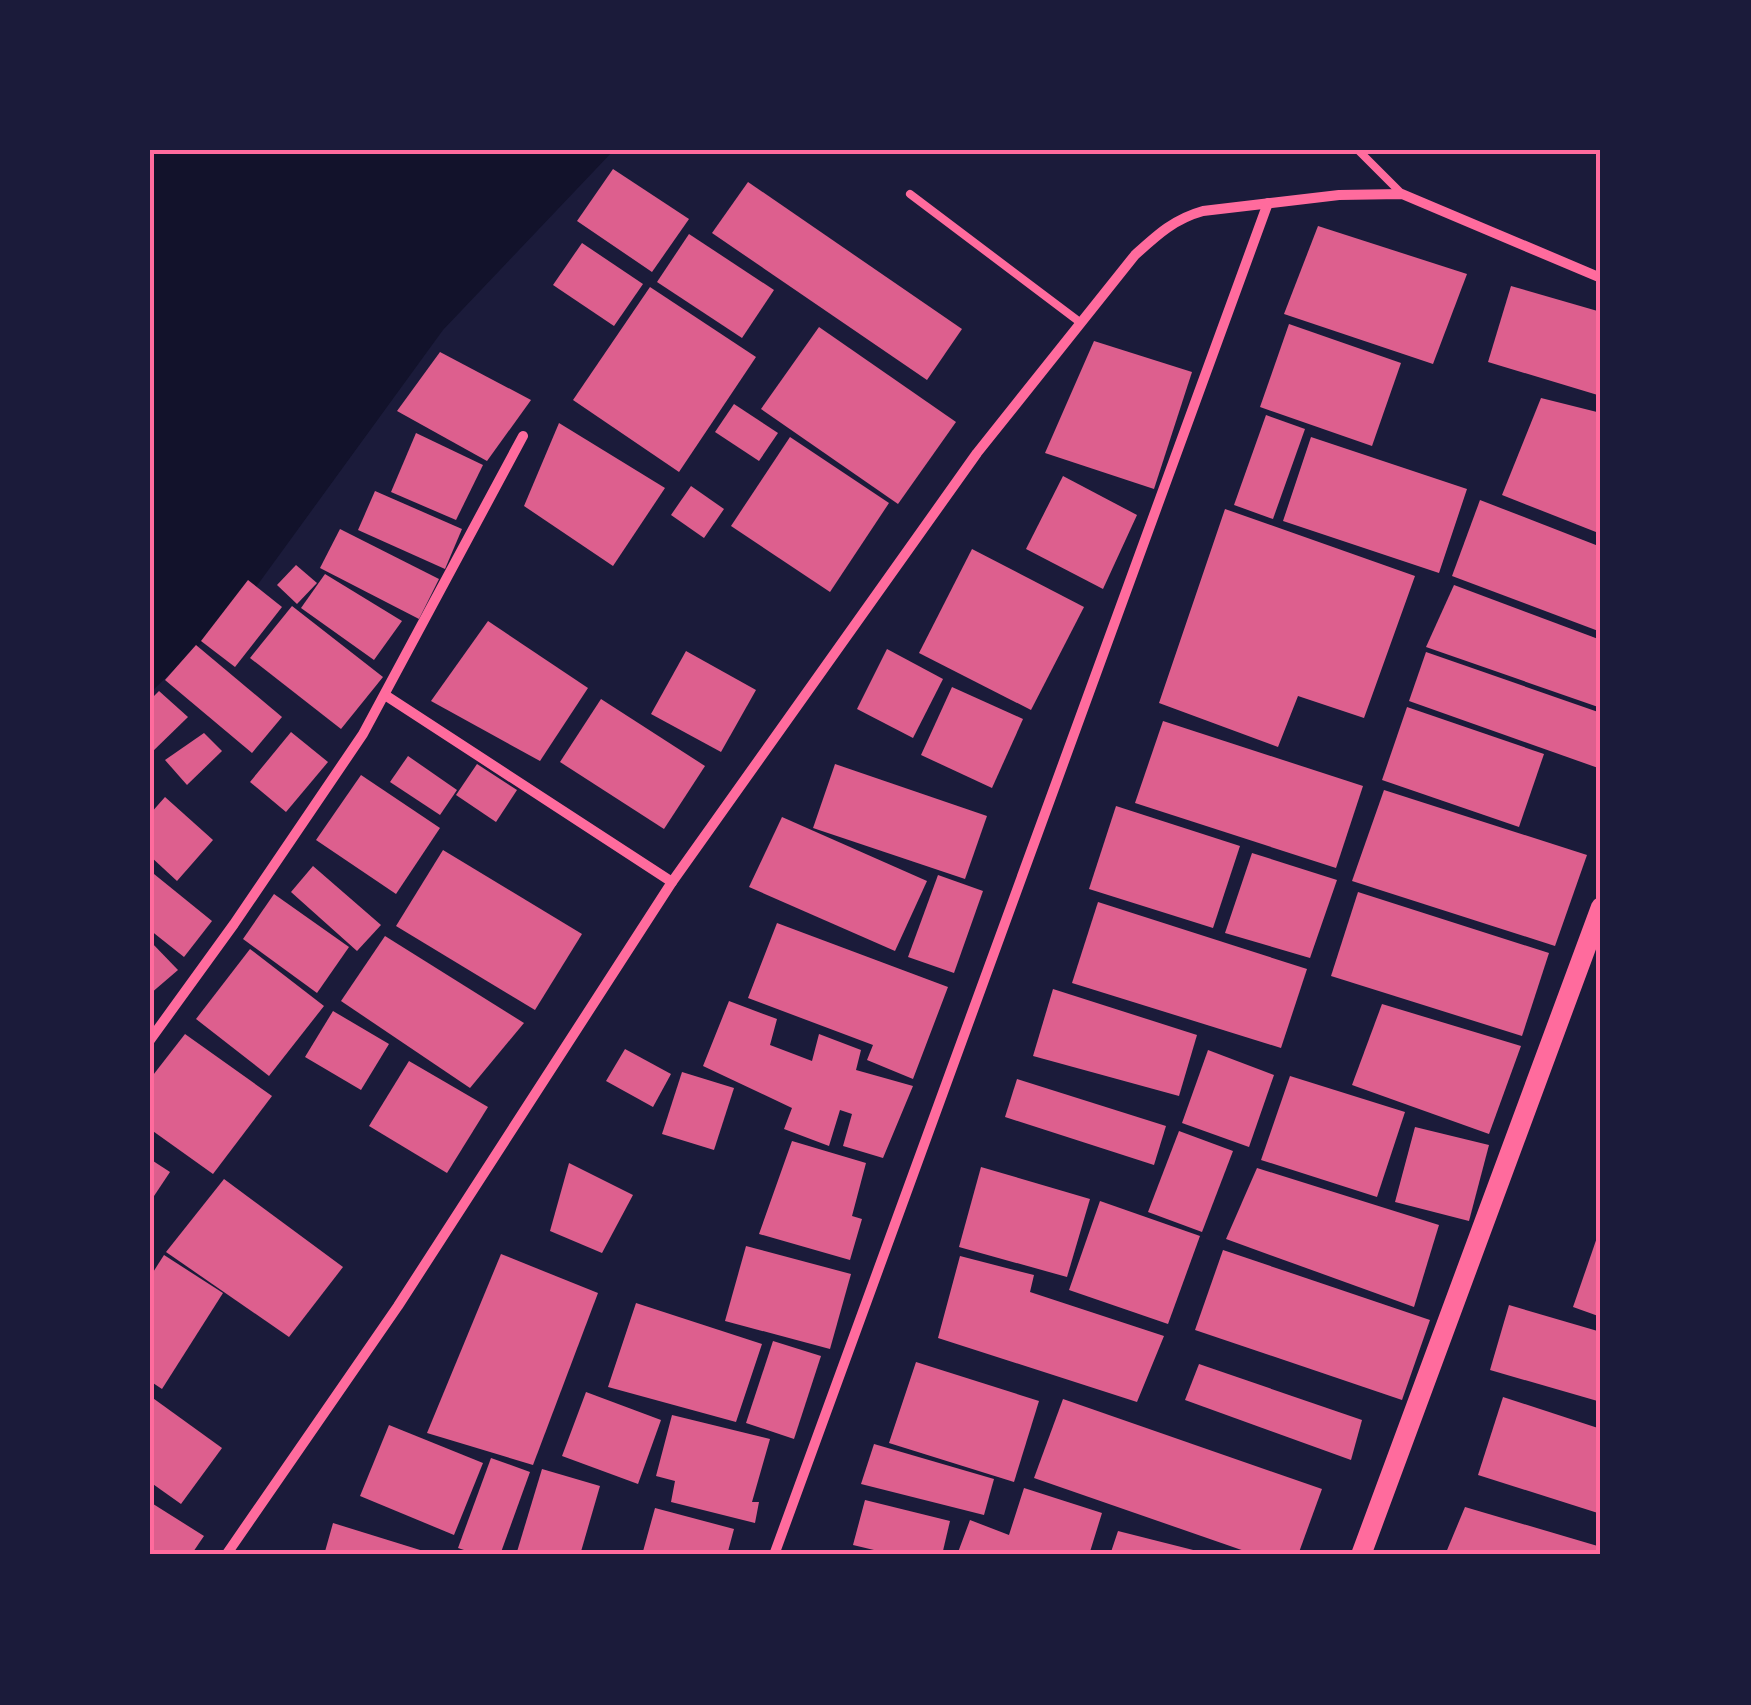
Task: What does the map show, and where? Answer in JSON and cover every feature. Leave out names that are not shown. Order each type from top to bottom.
[{"type":"main road","points":[[1360,1555],[1601,907]]},
{"type":"street","points":[[226,1555],[398,1306],[672,882],[977,452],[1135,255],[1164,228],[1203,211],[1338,195],[1402,194],[1601,278]]},
{"type":"street","points":[[774,1555],[1268,203]]},
{"type":"street","points":[[150,1040],[363,734],[524,436]]},
{"type":"street","points":[[385,695],[672,882]]},
{"type":"lane","points":[[1358,150],[1402,194]]},
{"type":"lane","points":[[910,194],[1081,323]]},
{"type":"shaded area","points":[[150,150],[614,150],[443,330],[248,598],[150,693]]},
{"type":"building","points":[[613,169],[689,219],[652,272],[577,221]]},
{"type":"building","points":[[748,182],[962,329],[927,380],[712,233]]},
{"type":"building","points":[[1318,226],[1467,274],[1433,364],[1284,314]]},
{"type":"building","points":[[689,234],[774,290],[742,338],[657,282]]},
{"type":"building","points":[[582,243],[643,284],[614,326],[553,285]]},
{"type":"building","points":[[1511,286],[1601,312],[1601,396],[1488,362]]},
{"type":"building","points":[[650,287],[756,357],[679,472],[573,400]]},
{"type":"building","points":[[1289,324],[1401,363],[1372,446],[1260,407]]},
{"type":"building","points":[[819,327],[956,422],[898,504],[761,409]]},
{"type":"building","points":[[1094,341],[1192,372],[1154,489],[1045,453]]},
{"type":"building","points":[[440,352],[531,400],[487,461],[397,411]]},
{"type":"building","points":[[1541,398],[1601,413],[1601,534],[1502,495]]},
{"type":"building","points":[[734,404],[778,433],[759,461],[715,432]]},
{"type":"building","points":[[1266,415],[1305,429],[1273,519],[1234,505]]},
{"type":"building","points":[[559,423],[665,488],[613,566],[524,506]]},
{"type":"building","points":[[416,433],[483,465],[456,520],[391,492]]},
{"type":"building","points":[[790,437],[889,503],[830,592],[731,526]]},
{"type":"building","points":[[1311,437],[1467,489],[1439,573],[1283,521]]},
{"type":"building","points":[[1063,476],[1137,515],[1103,589],[1026,549]]},
{"type":"building","points":[[691,486],[724,509],[704,538],[671,515]]},
{"type":"building","points":[[375,491],[462,529],[445,569],[358,530]]},
{"type":"building","points":[[1480,500],[1601,547],[1601,632],[1452,576]]},
{"type":"building","points":[[1225,509],[1415,576],[1364,718],[1298,696],[1278,747],[1159,703]]},
{"type":"building","points":[[340,529],[439,579],[419,619],[320,568]]},
{"type":"building","points":[[972,549],[1084,607],[1031,710],[919,653]]},
{"type":"building","points":[[296,565],[317,583],[297,604],[277,585]]},
{"type":"building","points":[[325,574],[402,621],[374,660],[301,608]]},
{"type":"building","points":[[248,580],[282,607],[235,667],[201,641]]},
{"type":"building","points":[[1454,585],[1601,640],[1601,708],[1426,647]]},
{"type":"building","points":[[292,606],[383,677],[341,729],[250,658]]},
{"type":"building","points":[[488,621],[588,688],[540,761],[431,701]]},
{"type":"building","points":[[196,645],[282,717],[252,753],[165,680]]},
{"type":"building","points":[[887,649],[943,679],[913,738],[857,709]]},
{"type":"building","points":[[686,651],[756,690],[721,752],[651,714]]},
{"type":"building","points":[[1426,652],[1601,713],[1601,769],[1409,701]]},
{"type":"building","points":[[952,687],[1023,719],[992,788],[921,755]]},
{"type":"building","points":[[159,691],[188,717],[150,754],[150,700]]},
{"type":"building","points":[[601,699],[705,766],[664,829],[560,762]]},
{"type":"building","points":[[1407,707],[1544,754],[1519,827],[1382,780]]},
{"type":"building","points":[[1163,721],[1363,786],[1336,868],[1135,803]]},
{"type":"building","points":[[291,732],[328,762],[286,812],[250,782]]},
{"type":"building","points":[[204,733],[222,751],[187,785],[165,760]]},
{"type":"building","points":[[408,756],[457,790],[440,815],[390,782]]},
{"type":"building","points":[[477,764],[517,790],[496,822],[456,795]]},
{"type":"building","points":[[835,764],[987,816],[965,879],[813,828]]},
{"type":"building","points":[[361,775],[440,828],[396,894],[316,840]]},
{"type":"building","points":[[1384,790],[1587,855],[1555,946],[1352,881]]},
{"type":"building","points":[[165,797],[213,840],[177,881],[150,856],[150,814]]},
{"type":"building","points":[[1116,806],[1240,846],[1213,928],[1089,889]]},
{"type":"building","points":[[782,817],[927,881],[895,951],[749,887]]},
{"type":"building","points":[[443,850],[582,934],[535,1010],[396,926]]},
{"type":"building","points":[[1252,853],[1337,880],[1310,958],[1225,933]]},
{"type":"building","points":[[313,866],[381,925],[357,951],[291,892]]},
{"type":"building","points":[[154,874],[212,921],[184,957],[150,930],[150,878]]},
{"type":"building","points":[[938,875],[983,891],[954,973],[908,957]]},
{"type":"building","points":[[1358,892],[1549,953],[1522,1036],[1331,976]]},
{"type":"building","points":[[274,894],[349,947],[317,993],[243,939]]},
{"type":"building","points":[[1098,902],[1307,969],[1281,1048],[1072,983]]},
{"type":"building","points":[[777,923],[948,987],[913,1079],[867,1060],[873,1045],[748,998]]},
{"type":"building","points":[[385,936],[524,1023],[470,1088],[341,1001]]},
{"type":"building","points":[[150,941],[178,970],[150,994]]},
{"type":"building","points":[[250,949],[324,1006],[269,1076],[196,1019]]},
{"type":"building","points":[[1053,989],[1197,1035],[1179,1096],[1033,1056]]},
{"type":"building","points":[[729,1001],[777,1019],[770,1045],[812,1061],[819,1034],[861,1050],[856,1070],[913,1086],[883,1158],[843,1146],[852,1114],[840,1110],[829,1146],[784,1129],[792,1108],[703,1066]]},
{"type":"building","points":[[1382,1004],[1521,1046],[1489,1134],[1352,1085]]},
{"type":"building","points":[[333,1011],[389,1044],[361,1090],[305,1057]]},
{"type":"building","points":[[185,1034],[272,1096],[213,1174],[150,1129],[150,1079]]},
{"type":"building","points":[[625,1049],[671,1074],[653,1107],[606,1081]]},
{"type":"building","points":[[1208,1050],[1274,1075],[1249,1147],[1182,1123]]},
{"type":"building","points":[[409,1061],[488,1107],[447,1173],[369,1126]]},
{"type":"building","points":[[682,1072],[734,1088],[714,1150],[662,1134]]},
{"type":"building","points":[[1290,1076],[1405,1112],[1377,1197],[1261,1160]]},
{"type":"building","points":[[1017,1079],[1166,1126],[1154,1165],[1005,1117]]},
{"type":"building","points":[[1415,1127],[1489,1145],[1469,1221],[1395,1202]]},
{"type":"building","points":[[1179,1131],[1233,1151],[1202,1232],[1148,1212]]},
{"type":"building","points":[[792,1141],[866,1163],[852,1216],[862,1219],[850,1260],[759,1234]]},
{"type":"building","points":[[150,1159],[170,1172],[150,1202]]},
{"type":"building","points":[[569,1163],[633,1195],[602,1253],[550,1231]]},
{"type":"building","points":[[981,1167],[1090,1199],[1067,1277],[959,1247]]},
{"type":"building","points":[[1257,1168],[1439,1225],[1414,1307],[1226,1239]]},
{"type":"building","points":[[224,1179],[343,1267],[289,1337],[166,1252]]},
{"type":"building","points":[[1100,1201],[1200,1236],[1168,1324],[1069,1290]]},
{"type":"building","points":[[1601,1226],[1601,1317],[1573,1307]]},
{"type":"building","points":[[746,1246],[851,1274],[830,1349],[725,1321]]},
{"type":"building","points":[[1223,1250],[1430,1320],[1402,1400],[1195,1330]]},
{"type":"building","points":[[501,1254],[598,1293],[533,1465],[427,1433]]},
{"type":"building","points":[[164,1255],[223,1293],[162,1389],[150,1381],[150,1277]]},
{"type":"building","points":[[960,1256],[1034,1275],[1030,1292],[1164,1336],[1137,1402],[938,1338]]},
{"type":"building","points":[[636,1303],[762,1344],[736,1422],[608,1387]]},
{"type":"building","points":[[1509,1305],[1601,1332],[1601,1402],[1490,1370]]},
{"type":"building","points":[[773,1341],[821,1356],[794,1439],[746,1423]]},
{"type":"building","points":[[916,1362],[1039,1401],[1014,1482],[889,1443]]},
{"type":"building","points":[[1199,1364],[1362,1420],[1351,1460],[1185,1400]]},
{"type":"building","points":[[586,1392],[661,1420],[638,1484],[562,1456]]},
{"type":"building","points":[[150,1396],[222,1448],[181,1504],[150,1482]]},
{"type":"building","points":[[1503,1397],[1601,1429],[1601,1514],[1478,1475]]},
{"type":"building","points":[[1063,1399],[1322,1489],[1298,1555],[1256,1555],[1034,1478]]},
{"type":"building","points":[[672,1415],[770,1439],[752,1502],[759,1502],[755,1523],[671,1502],[675,1481],[656,1476]]},
{"type":"building","points":[[389,1425],[483,1463],[454,1535],[360,1496]]},
{"type":"building","points":[[874,1444],[994,1479],[984,1515],[861,1484]]},
{"type":"building","points":[[491,1458],[530,1472],[500,1555],[479,1555],[458,1548]]},
{"type":"building","points":[[542,1469],[600,1486],[580,1555],[516,1555]]},
{"type":"building","points":[[1024,1488],[1102,1513],[1089,1555],[957,1555],[970,1520],[1009,1535]]},
{"type":"building","points":[[865,1500],[950,1521],[942,1555],[895,1555],[853,1545]]},
{"type":"building","points":[[150,1502],[204,1536],[191,1555],[150,1555]]},
{"type":"building","points":[[1465,1507],[1601,1547],[1601,1555],[1445,1555]]},
{"type":"building","points":[[655,1508],[734,1529],[727,1555],[642,1555]]},
{"type":"building","points":[[333,1523],[433,1554],[433,1555],[324,1555]]},
{"type":"building","points":[[1118,1531],[1209,1554],[1209,1555],[1110,1555]]}]
